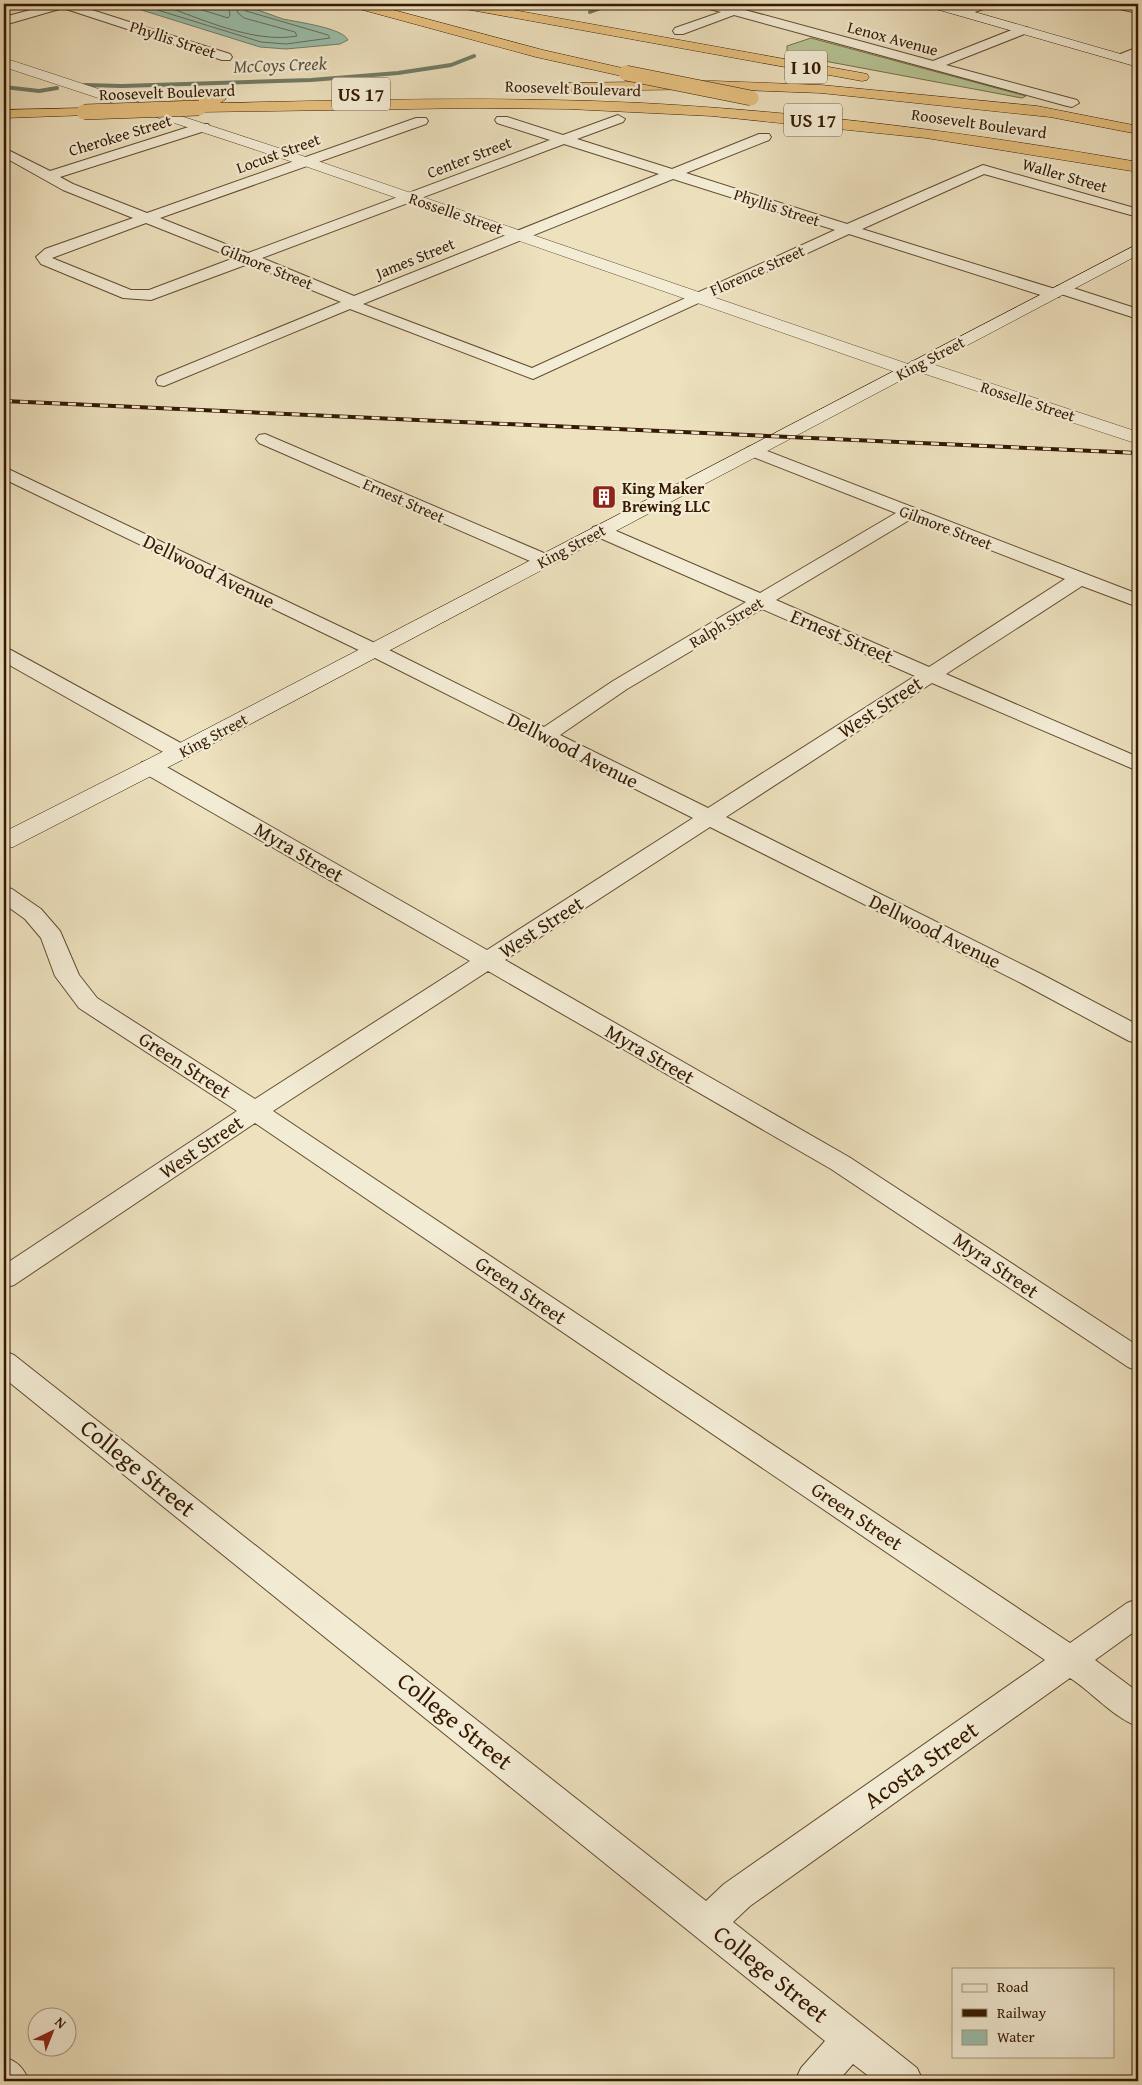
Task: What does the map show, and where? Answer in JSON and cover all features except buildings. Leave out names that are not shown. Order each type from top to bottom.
[{"type":"highway","name":"I 10","points":[[460,4],[876,79]]},
{"type":"highway","points":[[478,4],[558,22]]},
{"type":"highway","name":"I 10","points":[[351,5],[541,54],[626,73],[751,98],[1019,142],[1138,166]]},
{"type":"highway","points":[[895,83],[1138,130]]},
{"type":"highway","name":"Roosevelt Boulevard","points":[[546,88],[714,85],[821,89],[1054,114]]},
{"type":"highway","name":"Roosevelt Boulevard","points":[[4,106],[496,89]]},
{"type":"highway","name":"Roosevelt Boulevard","points":[[4,114],[199,108],[486,104],[567,105],[711,112],[849,124],[950,136],[1138,166]]},
{"type":"main road","points":[[934,4],[1138,63]]},
{"type":"main road","name":"Rosselle Street","points":[[4,62],[412,197],[697,297],[1138,438]]},
{"type":"main road","name":"King Street","points":[[4,842],[180,752],[1138,249]]},
{"type":"street","points":[[4,21],[64,4]]},
{"type":"street","name":"Phyllis Street","points":[[64,4],[226,57]]},
{"type":"street","name":"Lenox Avenue","points":[[706,4],[1072,103]]},
{"type":"street","points":[[963,12],[985,4]]},
{"type":"street","points":[[1114,4],[1138,10]]},
{"type":"street","points":[[679,31],[734,11]]},
{"type":"street","points":[[933,66],[1024,30]]},
{"type":"street","points":[[1122,58],[1138,51]]},
{"type":"street","name":"Phyllis Street","points":[[502,120],[847,230],[1138,314]]},
{"type":"street","name":"Center Street","points":[[151,295],[618,120]]},
{"type":"street","name":"Locust Street","points":[[151,295],[128,295],[46,261],[44,257],[50,252],[421,121]]},
{"type":"street","name":"Cherokee Street","points":[[48,176],[203,127]]},
{"type":"street","name":"James Street","points":[[164,381],[351,302],[764,137]]},
{"type":"street","name":"Gilmore Street","points":[[4,152],[68,188],[343,296],[358,307],[533,374]]},
{"type":"street","name":"Waller Street","points":[[983,169],[1138,214]]},
{"type":"street","name":"Florence Street","points":[[533,374],[697,297],[983,169]]},
{"type":"street","name":"Ernest Street","points":[[265,439],[544,560]]},
{"type":"street","name":"Gilmore Street","points":[[754,451],[1138,601]]},
{"type":"street","name":"Dellwood Avenue","points":[[4,472],[374,650],[1032,979],[1138,1035]]},
{"type":"street","name":"Ralph Street","points":[[544,736],[620,685],[910,512]]},
{"type":"street","name":"Ernest Street","points":[[600,531],[1138,765]]},
{"type":"street","name":"West Street","points":[[4,1278],[255,1111],[1079,579]]},
{"type":"street","points":[[4,654],[180,752]]},
{"type":"street","name":"Myra Street","points":[[150,767],[848,1168],[940,1226],[1012,1277],[1138,1360]]},
{"type":"street","name":"Green Street","points":[[4,894],[33,914],[52,936],[67,976],[88,1003],[255,1111],[1100,1680],[1138,1712]]},
{"type":"street","name":"College Street","points":[[4,1362],[904,2081]]},
{"type":"street","name":"Acosta Street","points":[[708,1923],[737,1895],[1138,1612]]},
{"type":"street","points":[[814,2081],[851,2039]]},
{"type":"street","points":[[4,2075],[10,2081]]},
{"type":"shaded area","points":[[811,38],[1026,96],[1022,98],[787,54],[787,46]]},
{"type":"water","points":[[130,4],[245,4],[283,19],[338,32],[348,40],[340,44],[286,49],[260,47],[135,8]]},
{"type":"waterway","name":"McCoys Creek","points":[[590,12],[611,4]]},
{"type":"waterway","name":"McCoys Creek","points":[[85,85],[122,86],[311,80],[398,73],[451,65],[474,56]]},
{"type":"waterway","name":"McCoys Creek","points":[[4,87],[39,91],[57,88]]},
{"type":"railway","points":[[4,401],[1138,453]]},
{"type":"place","name":"King Maker Brewing LLC","points":[[604,497]]}]
